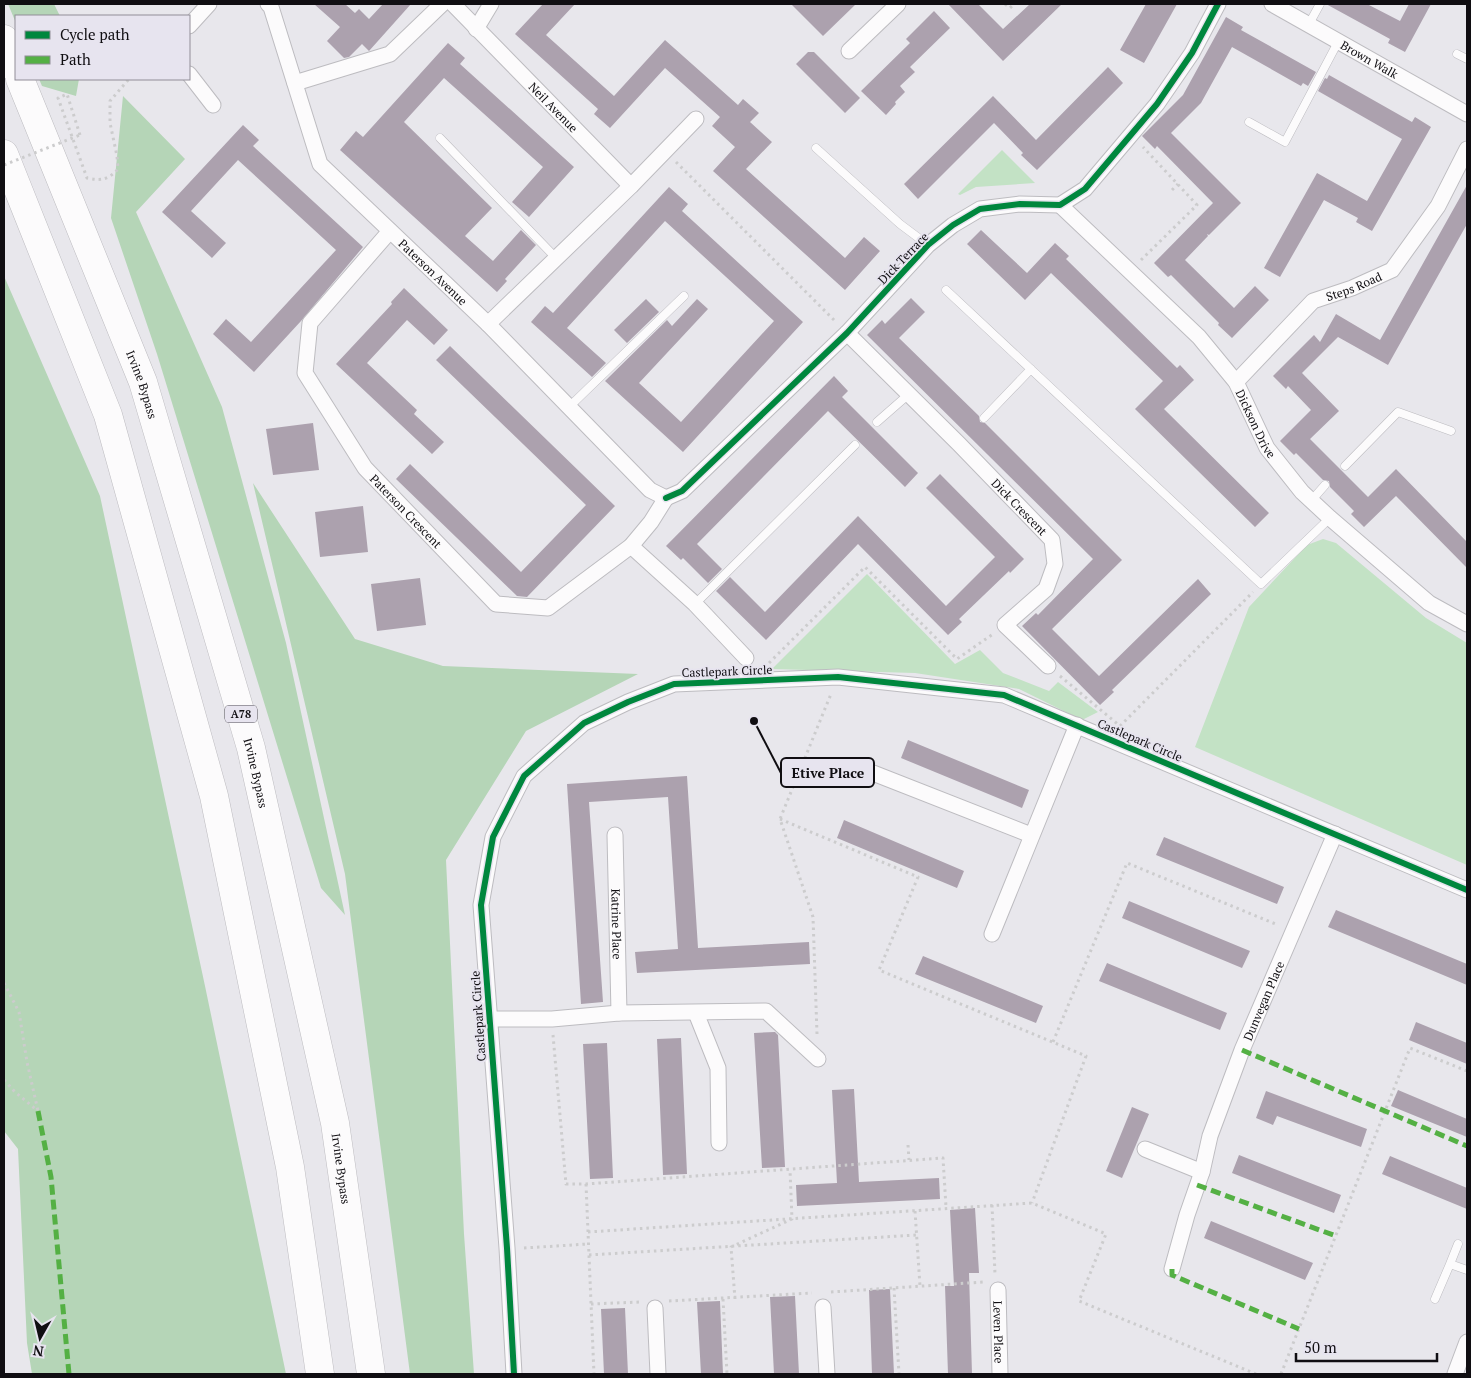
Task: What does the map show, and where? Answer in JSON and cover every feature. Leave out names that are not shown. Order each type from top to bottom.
[{"type":"highway","points":[[4,39],[15,67]]},
{"type":"highway","name":"Irvine Bypass","points":[[20,80],[143,382],[251,748],[335,1123],[371,1374]]},
{"type":"highway","points":[[4,154],[108,415],[214,796],[290,1167],[320,1374]]},
{"type":"street","points":[[190,25],[209,4]]},
{"type":"street","name":"Paterson Avenue","points":[[268,4],[271,7],[320,164],[488,324],[650,490],[666,498]]},
{"type":"street","points":[[295,83],[390,54],[442,4]]},
{"type":"street","name":"Neil Avenue","points":[[453,4],[632,186]]},
{"type":"street","points":[[476,29],[491,4]]},
{"type":"street","points":[[849,51],[898,4]]},
{"type":"street","points":[[1060,205],[1085,189],[1157,104],[1192,54],[1218,4]]},
{"type":"street","name":"Brown Walk","points":[[1272,4],[1467,114]]},
{"type":"street","points":[[190,75],[213,105]]},
{"type":"street","points":[[488,324],[632,186],[696,119]]},
{"type":"street","name":"Steps Road","points":[[1236,382],[1313,302],[1352,288],[1392,270],[1440,208],[1467,149]]},
{"type":"street","name":"Dick Terrace","points":[[666,498],[682,491],[846,333],[928,246],[953,225],[980,209],[1020,204],[1060,205]]},
{"type":"street","name":"Dickson Drive","points":[[1060,205],[1199,337],[1236,382],[1267,448],[1311,501],[1429,603],[1467,624]]},
{"type":"street","name":"Paterson Crescent","points":[[390,231],[310,323],[305,372],[365,468],[496,604],[548,608],[631,546],[652,522],[666,498]]},
{"type":"street","name":"Dick Crescent","points":[[846,333],[909,394],[962,440],[1052,540],[1055,564],[1046,589],[1004,626]]},
{"type":"street","points":[[631,546],[695,604],[746,658]]},
{"type":"street","points":[[1004,626],[1048,666]]},
{"type":"street","name":"Castlepark Circle","points":[[514,1374],[507,1248],[481,905],[493,837],[524,776],[584,723],[628,702],[674,684],[838,677],[1004,695],[1467,890]]},
{"type":"street","points":[[992,934],[1076,725]]},
{"type":"street","points":[[873,773],[1031,835]]},
{"type":"street","name":"Dunvegan Place","points":[[1172,1269],[1187,1215],[1202,1172],[1210,1136],[1242,1050],[1335,834]]},
{"type":"street","name":"Katrine Place","points":[[615,835],[619,1013]]},
{"type":"street","points":[[489,1020],[552,1019],[619,1013],[766,1011],[818,1059]]},
{"type":"street","points":[[696,1013],[718,1068],[718,1143]]},
{"type":"street","points":[[1145,1149],[1202,1172]]},
{"type":"street","name":"Leven Place","points":[[993,1285],[1000,1374]]},
{"type":"street","points":[[823,1300],[827,1374]]},
{"type":"street","points":[[655,1304],[658,1374]]},
{"type":"street","points":[[1460,1371],[1467,1342]]},
{"type":"lane","points":[[1309,24],[1320,4]]},
{"type":"lane","points":[[1249,122],[1285,142],[1338,42]]},
{"type":"lane","points":[[1457,54],[1467,59]]},
{"type":"lane","points":[[440,138],[556,258]]},
{"type":"lane","points":[[816,148],[900,224],[928,246]]},
{"type":"lane","points":[[946,290],[1261,584],[1330,518]]},
{"type":"lane","points":[[569,407],[684,296]]},
{"type":"lane","points":[[984,418],[1031,369]]},
{"type":"lane","points":[[877,422],[909,394]]},
{"type":"lane","points":[[1345,466],[1398,412],[1451,432]]},
{"type":"lane","points":[[695,604],[855,445]]},
{"type":"lane","points":[[1311,501],[1325,485]]},
{"type":"lane","points":[[1435,1299],[1458,1244]]},
{"type":"lane","points":[[1450,1264],[1467,1270]]},
{"type":"path","points":[[1005,4],[1010,8],[1014,4]]},
{"type":"path","points":[[4,166],[72,138],[73,138],[80,135],[67,94],[58,98],[71,134],[73,138],[75,143],[88,178],[102,181],[112,175],[118,169],[118,156],[110,123],[110,101],[128,80]]},
{"type":"path","points":[[1130,271],[1197,205],[1131,134]]},
{"type":"path","points":[[665,151],[846,333]]},
{"type":"path","points":[[1172,190],[1178,184]]},
{"type":"path","points":[[763,669],[865,567],[956,659],[1004,626]]},
{"type":"path","points":[[1048,666],[1120,726],[1261,584]]},
{"type":"path","points":[[818,1059],[813,917],[780,820],[838,677]]},
{"type":"path","points":[[780,820],[918,877],[879,970],[1086,1056],[1032,1202]]},
{"type":"path","points":[[1053,1042],[1127,862],[1294,931]]},
{"type":"path","points":[[4,983],[19,1012],[27,1062],[38,1111],[4,1080]]},
{"type":"path","points":[[1281,1374],[1410,1048],[1467,1070]]},
{"type":"path","points":[[908,1145],[909,1160]]},
{"type":"path","points":[[790,1170],[792,1219]]},
{"type":"path","points":[[586,1184],[594,1374]]},
{"type":"path","points":[[588,1232],[1032,1202],[1106,1234],[1079,1301],[1256,1374]]},
{"type":"path","points":[[823,1300],[894,1288],[993,1285],[992,1205]]},
{"type":"path","points":[[915,1211],[920,1286]]},
{"type":"path","points":[[731,1247],[792,1219]]},
{"type":"path","points":[[588,1255],[916,1235]]},
{"type":"path","points":[[507,1248],[588,1244]]},
{"type":"path","points":[[731,1247],[735,1299]]},
{"type":"path","points":[[894,1288],[899,1374]]},
{"type":"path","points":[[591,1304],[655,1304],[812,1294]]},
{"type":"path","points":[[723,1299],[728,1374]]},
{"type":"green space","points":[[8,4],[54,4],[60,15],[15,15],[15,21]]},
{"type":"green space","points":[[39,80],[79,80],[76,96],[42,86]]},
{"type":"green space","points":[[123,96],[185,159],[136,212],[222,407],[286,643],[345,915],[321,888],[157,354],[111,218]]},
{"type":"green space","points":[[1002,150],[1035,183],[976,187],[960,195],[958,194]]},
{"type":"green space","points":[[4,276],[100,496],[286,1374],[32,1374],[27,1343],[18,1149],[4,1131]]},
{"type":"green space","points":[[253,483],[355,639],[443,666],[638,674],[526,731],[446,860],[464,1234],[474,1374],[410,1374],[345,874]]},
{"type":"green space","points":[[1323,539],[1336,543],[1426,618],[1467,643],[1467,865],[1195,747],[1249,607],[1307,545]]},
{"type":"green space","points":[[867,574],[955,664],[980,650],[1003,673],[1049,691],[1058,682],[1098,712],[1082,720],[1019,689],[915,673],[772,669]]},
{"type":"building","points":[[314,4],[345,4],[355,13],[359,9],[369,19],[383,4],[411,4],[369,51],[362,44],[349,57],[344,58],[327,41],[340,27]]},
{"type":"building","points":[[543,4],[575,4],[546,35],[614,96],[665,40],[738,105],[743,99],[759,113],[750,122],[772,142],[746,169],[845,258],[864,237],[880,251],[845,290],[713,171],[735,147],[712,126],[720,117],[665,68],[610,128],[594,114],[598,109],[515,34]]},
{"type":"building","points":[[791,4],[856,4],[823,36]]},
{"type":"building","points":[[948,4],[978,4],[1003,29],[1030,4],[1062,4],[1003,61]]},
{"type":"building","points":[[1146,4],[1177,4],[1144,63],[1120,50]]},
{"type":"building","points":[[1326,4],[1367,4],[1400,21],[1409,4],[1431,4],[1405,52],[1388,43],[1390,39]]},
{"type":"building","points":[[934,11],[950,28],[910,67],[915,72],[900,86],[905,92],[886,115],[861,91],[910,43],[906,39]]},
{"type":"building","points":[[1226,17],[1243,27],[1241,30],[1316,72],[1308,86],[1303,83],[1301,86],[1232,47],[1201,103],[1171,133],[1241,203],[1209,235],[1207,234],[1208,236],[1185,260],[1234,308],[1255,286],[1269,300],[1232,338],[1171,275],[1168,277],[1154,263],[1213,203],[1157,146],[1155,149],[1142,136],[1183,95]]},
{"type":"building","points":[[448,43],[465,58],[460,64],[574,167],[529,217],[512,202],[543,167],[444,78],[404,122],[492,208],[465,236],[493,261],[521,230],[536,245],[505,279],[507,281],[497,292],[340,150],[356,131],[363,137]]},
{"type":"building","points":[[808,52],[814,52],[860,98],[845,113],[796,64]]},
{"type":"building","points":[[1108,67],[1123,83],[1037,170],[1021,155],[1023,153],[994,123],[918,199],[904,184],[993,96],[1036,140]]},
{"type":"building","points":[[1329,75],[1412,122],[1415,117],[1431,127],[1372,231],[1356,222],[1358,218],[1324,200],[1280,277],[1264,268],[1317,173],[1367,201],[1402,139],[1318,91],[1325,78],[1327,79]]},
{"type":"building","points":[[243,125],[259,140],[253,146],[363,247],[301,321],[254,372],[213,334],[226,319],[251,342],[336,250],[238,160],[191,211],[226,243],[212,258],[162,212]]},
{"type":"building","points":[[1467,185],[1467,224],[1388,365],[1338,337],[1302,373],[1339,411],[1310,439],[1368,497],[1396,469],[1467,542],[1467,568],[1396,496],[1364,527],[1351,514],[1354,511],[1330,487],[1329,481],[1323,480],[1296,453],[1294,455],[1280,441],[1311,410],[1288,386],[1286,389],[1273,376],[1314,335],[1320,342],[1336,314],[1380,340]]},
{"type":"building","points":[[669,187],[688,204],[682,211],[803,322],[683,452],[605,381],[667,320],[672,326],[697,299],[708,309],[639,383],[681,422],[774,321],[665,221],[567,328],[606,363],[592,377],[531,322],[545,306],[553,313]]},
{"type":"building","points":[[981,230],[1027,273],[1055,243],[1069,256],[1066,259],[1177,368],[1180,365],[1194,380],[1164,409],[1269,513],[1255,527],[1135,409],[1163,381],[1051,273],[1025,300],[967,244]]},
{"type":"building","points":[[404,288],[448,330],[434,345],[407,320],[367,363],[417,410],[414,414],[444,442],[432,454],[336,364],[392,304],[391,302]]},
{"type":"building","points":[[911,298],[925,312],[899,338],[979,416],[980,422],[985,423],[1122,560],[1052,629],[1099,676],[1198,579],[1211,594],[1112,690],[1114,692],[1100,705],[1022,626],[1036,613],[1038,615],[1093,559],[867,335],[882,320],[885,324]]},
{"type":"building","points":[[646,299],[659,312],[627,343],[614,330]]},
{"type":"building","points":[[450,346],[615,506],[527,597],[517,596],[396,479],[410,464],[521,572],[586,505],[436,360]]},
{"type":"building","points":[[834,376],[848,391],[842,397],[918,473],[905,487],[828,411],[697,544],[722,569],[708,583],[683,558],[681,560],[666,546]]},
{"type":"building","points":[[313,423],[319,470],[273,475],[266,429]]},
{"type":"building","points":[[940,474],[1024,559],[959,619],[962,622],[948,635],[858,544],[766,640],[716,591],[730,577],[765,612],[858,516],[946,606],[995,557],[926,488]]},
{"type":"building","points":[[363,506],[368,552],[320,557],[315,512]]},
{"type":"building","points":[[420,578],[426,625],[377,631],[371,584]]},
{"type":"building","points":[[908,740],[1029,790],[1022,808],[901,758]]},
{"type":"building","points":[[687,776],[698,948],[809,942],[810,964],[637,973],[635,952],[678,949],[668,797],[589,802],[603,1002],[581,1004],[567,784]]},
{"type":"building","points":[[844,820],[964,871],[957,888],[837,838]]},
{"type":"building","points":[[1164,837],[1284,887],[1277,904],[1156,855]]},
{"type":"building","points":[[1129,901],[1250,951],[1242,968],[1122,918]]},
{"type":"building","points":[[1336,910],[1467,964],[1467,985],[1328,927]]},
{"type":"building","points":[[923,956],[1043,1006],[1036,1023],[915,974]]},
{"type":"building","points":[[1107,963],[1227,1013],[1220,1030],[1099,981]]},
{"type":"building","points":[[1416,1022],[1467,1043],[1467,1064],[1409,1040]]},
{"type":"building","points":[[775,1032],[778,1035],[785,1167],[762,1168],[754,1033]]},
{"type":"building","points":[[681,1038],[687,1174],[663,1175],[657,1039]]},
{"type":"building","points":[[607,1043],[613,1178],[590,1179],[583,1044]]},
{"type":"building","points":[[854,1089],[859,1182],[939,1178],[940,1199],[797,1206],[796,1185],[837,1183],[832,1090]]},
{"type":"building","points":[[1398,1090],[1467,1119],[1467,1137],[1391,1106]]},
{"type":"building","points":[[1266,1091],[1367,1129],[1361,1147],[1277,1116],[1273,1125],[1256,1118]]},
{"type":"building","points":[[1132,1107],[1149,1114],[1122,1178],[1106,1171]]},
{"type":"building","points":[[1239,1155],[1341,1195],[1334,1213],[1232,1173]]},
{"type":"building","points":[[1390,1156],[1467,1188],[1467,1209],[1382,1174]]},
{"type":"building","points":[[975,1208],[979,1273],[969,1273],[972,1374],[948,1374],[945,1286],[954,1286],[950,1210]]},
{"type":"building","points":[[1211,1221],[1313,1263],[1305,1280],[1204,1238]]},
{"type":"building","points":[[890,1289],[894,1374],[872,1374],[869,1290]]},
{"type":"building","points":[[795,1296],[799,1374],[774,1374],[770,1297]]},
{"type":"building","points":[[720,1301],[723,1374],[701,1374],[697,1302]]},
{"type":"building","points":[[625,1308],[628,1374],[604,1374],[601,1309]]},
{"type":"marked path","points":[[1242,1050],[1467,1146]]},
{"type":"marked path","points":[[38,1111],[51,1177],[69,1374]]},
{"type":"marked path","points":[[1197,1185],[1336,1236]]},
{"type":"marked path","points":[[1172,1269],[1172,1275],[1299,1329]]},
{"type":"cycle path","points":[[666,498],[682,491],[847,333],[928,245],[953,225],[980,209],[1020,204],[1060,205],[1085,189],[1157,104],[1192,53],[1218,4]]},
{"type":"cycle path","points":[[514,1374],[507,1248],[481,905],[493,837],[524,776],[584,723],[628,702],[674,684],[838,677],[1004,695],[1467,890]]},
{"type":"place","name":"Etive Place","points":[[754,721]]}]
